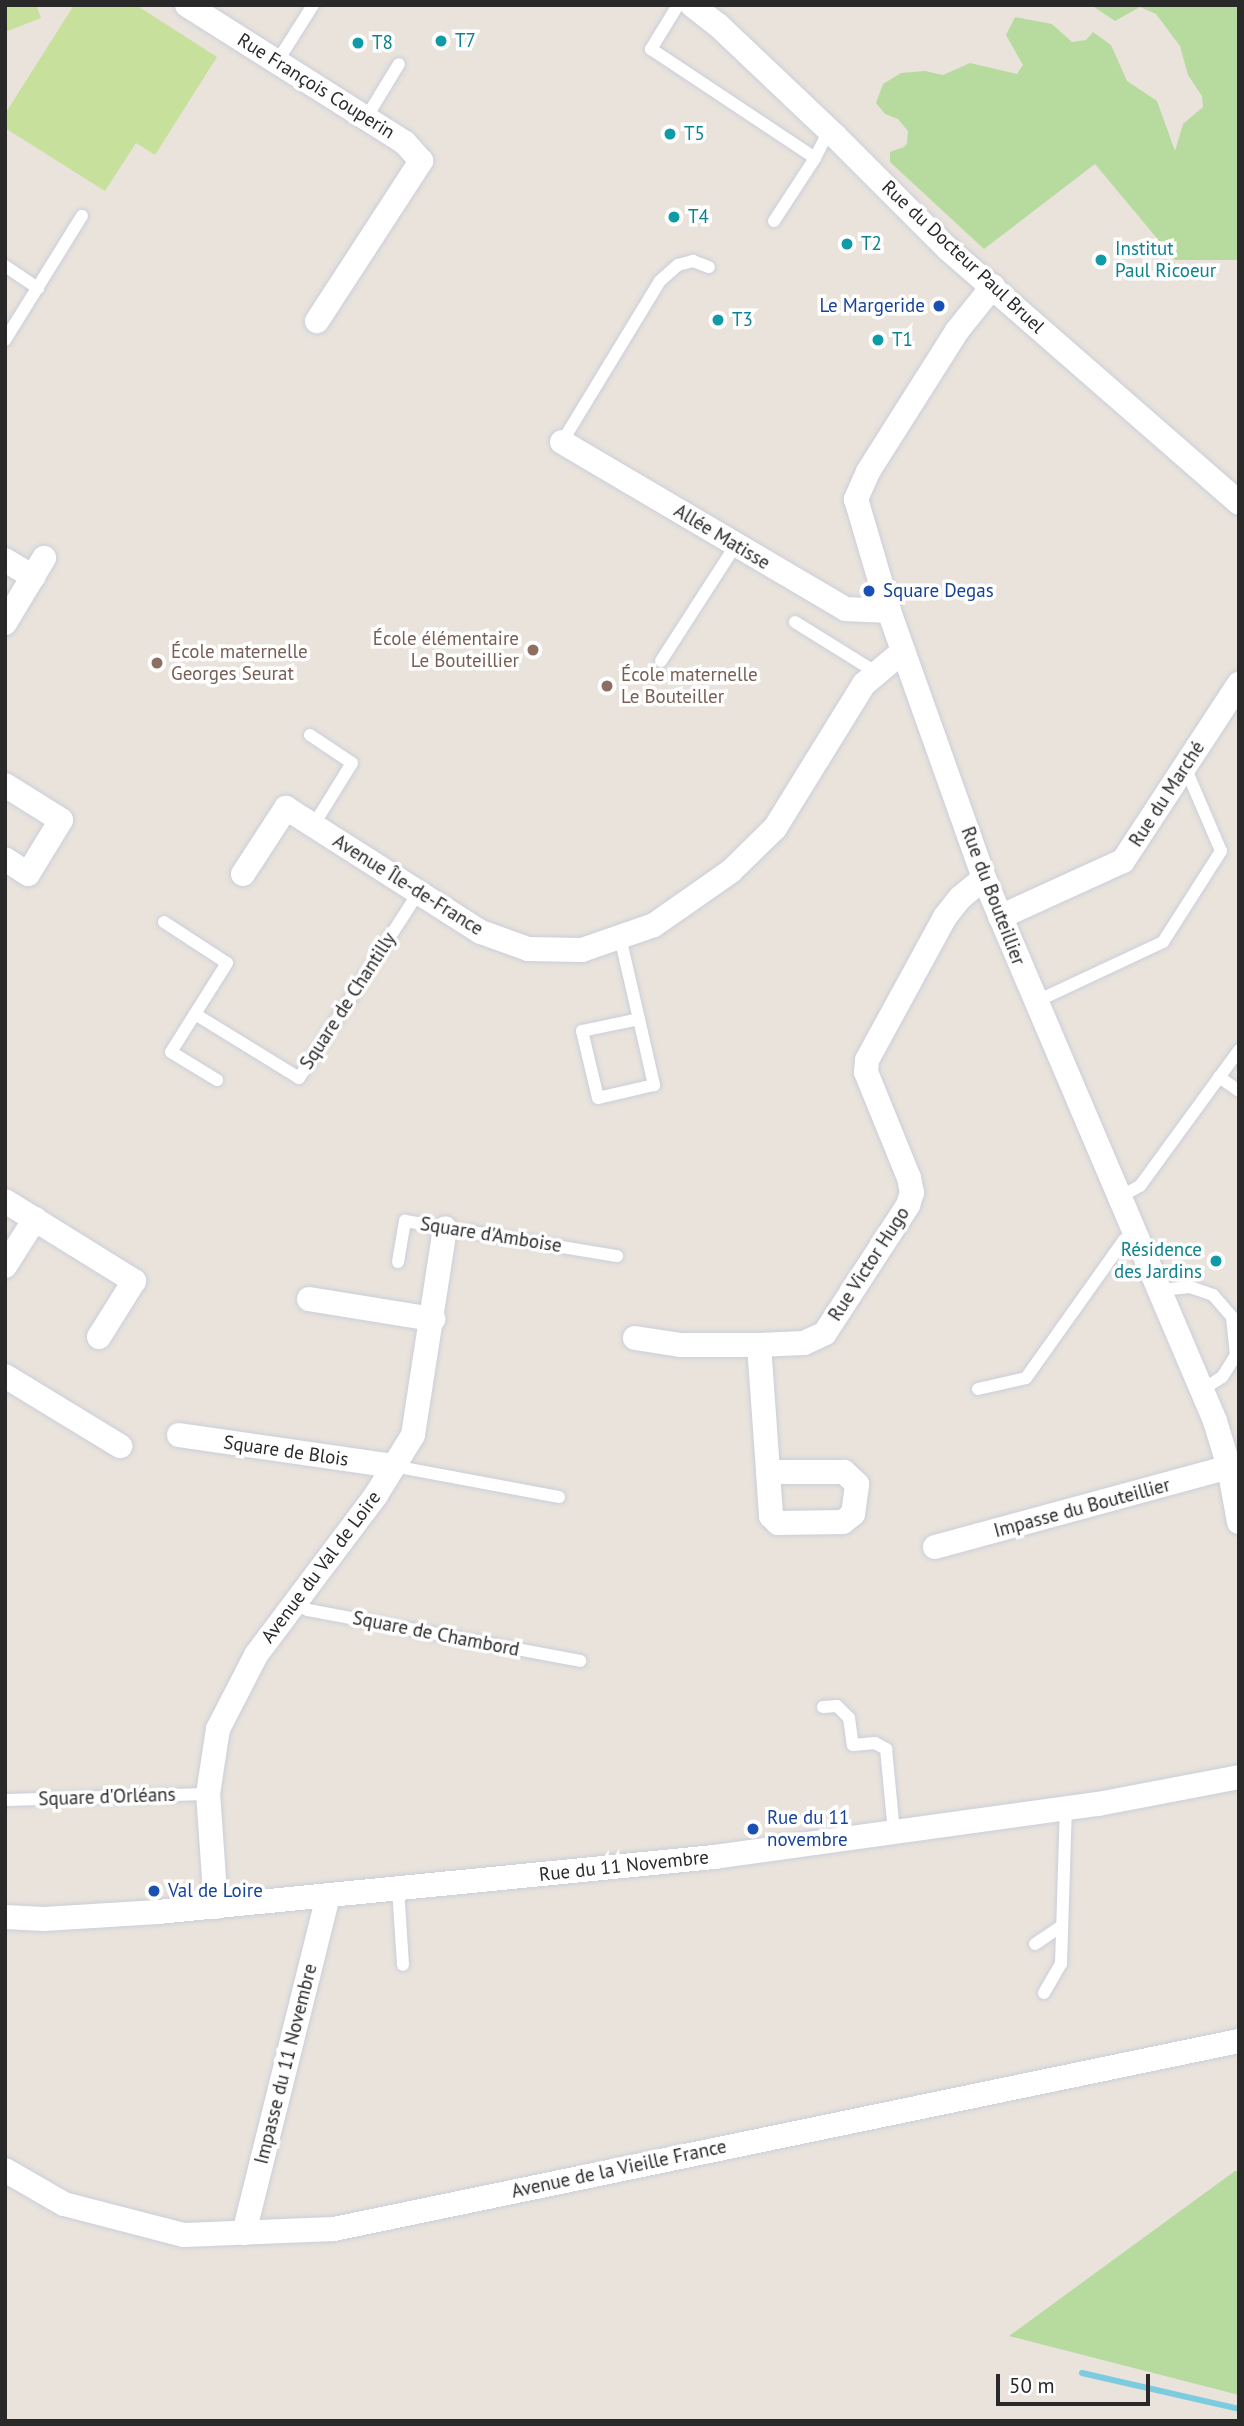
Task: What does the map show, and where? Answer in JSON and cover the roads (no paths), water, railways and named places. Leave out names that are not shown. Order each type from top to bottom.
[{"type":"street","name":"Rue François Couperin","points":[[187,5],[405,143],[421,161],[317,321]]},
{"type":"street","name":"Rue du Docteur Paul Bruel","points":[[692,5],[718,25],[948,249],[1239,503]]},
{"type":"street","name":"Rue du Bouteillier","points":[[993,286],[966,318],[860,486],[856,499],[889,611],[984,878],[1202,1390],[1229,1468],[1239,1522]]},
{"type":"street","name":"Allée Matisse","points":[[562,442],[846,609],[889,611]]},
{"type":"street","points":[[5,560],[38,568],[5,623]]},
{"type":"street","name":"Avenue Île-de-France","points":[[243,874],[286,808],[481,932],[528,949],[582,950],[654,925],[731,871],[775,828],[864,684],[903,651]]},
{"type":"street","name":"Rue du Marché","points":[[1000,917],[1123,861],[1239,684]]},
{"type":"street","points":[[5,785],[61,820],[28,874],[5,859]]},
{"type":"street","name":"Rue Victor Hugo","points":[[635,1338],[681,1345],[759,1345],[804,1343],[825,1333],[908,1205],[912,1193],[909,1178],[866,1072],[867,1060],[944,917],[960,898],[984,878]]},
{"type":"street","points":[[5,1201],[134,1281],[99,1337]]},
{"type":"street","points":[[5,1266],[35,1219]]},
{"type":"street","name":"Avenue du Val de Loire","points":[[216,1907],[208,1794],[218,1728],[256,1655],[413,1436],[445,1228]]},
{"type":"street","points":[[309,1299],[433,1319]]},
{"type":"street","points":[[759,1345],[768,1472]]},
{"type":"street","points":[[5,1376],[120,1446]]},
{"type":"street","name":"Square de Blois","points":[[179,1435],[393,1466]]},
{"type":"street","name":"Impasse du Bouteillier","points":[[935,1547],[1229,1468]]},
{"type":"street","name":"Rue du 11 Novembre","points":[[5,1917],[44,1919],[216,1907],[714,1857],[1066,1808],[1239,1777]]},
{"type":"street","name":"Impasse du 11 Novembre","points":[[244,2233],[328,1896]]},
{"type":"street","name":"Avenue de la Vieille France","points":[[5,2170],[64,2204],[184,2235],[334,2229],[1239,2041]]},
{"type":"lane","points":[[277,62],[313,5]]},
{"type":"lane","points":[[678,5],[651,49],[815,159]]},
{"type":"lane","points":[[366,118],[399,64]]},
{"type":"lane","points":[[774,221],[815,159],[829,131]]},
{"type":"lane","points":[[5,340],[82,216]]},
{"type":"lane","points":[[562,442],[660,281],[678,265],[693,261],[709,267]]},
{"type":"lane","points":[[5,266],[38,288]]},
{"type":"lane","points":[[662,661],[735,546]]},
{"type":"lane","points":[[795,622],[877,673]]},
{"type":"lane","points":[[310,735],[352,763],[313,826]]},
{"type":"lane","points":[[1035,1002],[1163,942],[1221,852],[1185,767]]},
{"type":"lane","name":"Square de Chantilly","points":[[195,1014],[299,1078],[418,893]]},
{"type":"lane","points":[[164,922],[227,963],[171,1052],[217,1080]]},
{"type":"lane","points":[[620,937],[639,1019],[654,1085],[598,1098],[583,1031],[639,1019]]},
{"type":"lane","points":[[1120,1197],[1140,1186],[1239,1050]]},
{"type":"lane","points":[[1219,1077],[1239,1091]]},
{"type":"lane","name":"Square d'Amboise","points":[[398,1262],[405,1221],[617,1256]]},
{"type":"lane","points":[[978,1389],[1027,1378],[1124,1240],[1136,1234]]},
{"type":"lane","points":[[1161,1290],[1190,1287],[1213,1295],[1232,1317],[1236,1355],[1222,1377],[1202,1390]]},
{"type":"lane","points":[[393,1466],[559,1497]]},
{"type":"lane","name":"Square de Chambord","points":[[294,1604],[308,1610],[580,1661]]},
{"type":"lane","points":[[823,1707],[837,1706],[849,1718],[853,1745],[874,1743],[886,1749],[894,1832]]},
{"type":"lane","name":"Square d'Orléans","points":[[5,1800],[208,1794]]},
{"type":"lane","points":[[1044,1993],[1061,1964],[1066,1808]]},
{"type":"lane","points":[[398,1889],[403,1965]]},
{"type":"lane","points":[[1035,1944],[1062,1926]]},
{"type":"waterway","points":[[1082,2373],[1239,2409]]},
{"type":"place","name":"T7","points":[[441,41]]},
{"type":"place","name":"T8","points":[[358,43]]},
{"type":"place","name":"T5","points":[[670,134]]},
{"type":"place","name":"T4","points":[[674,217]]},
{"type":"place","name":"T2","points":[[847,244]]},
{"type":"place","name":"Institut Paul Ricoeur","points":[[1101,260]]},
{"type":"place","name":"Le Margeride","points":[[939,306]]},
{"type":"place","name":"T3","points":[[718,320]]},
{"type":"place","name":"T1","points":[[878,340]]},
{"type":"place","name":"Square Degas","points":[[869,591]]},
{"type":"place","name":"École élémentaire Le Bouteillier","points":[[533,650]]},
{"type":"place","name":"École maternelle Georges Seurat","points":[[157,663]]},
{"type":"place","name":"École maternelle Le Bouteiller","points":[[607,686]]},
{"type":"place","name":"Résidence des Jardins","points":[[1216,1261]]},
{"type":"place","name":"Rue du 11 novembre","points":[[753,1829]]},
{"type":"place","name":"Val de Loire","points":[[154,1891]]}]
